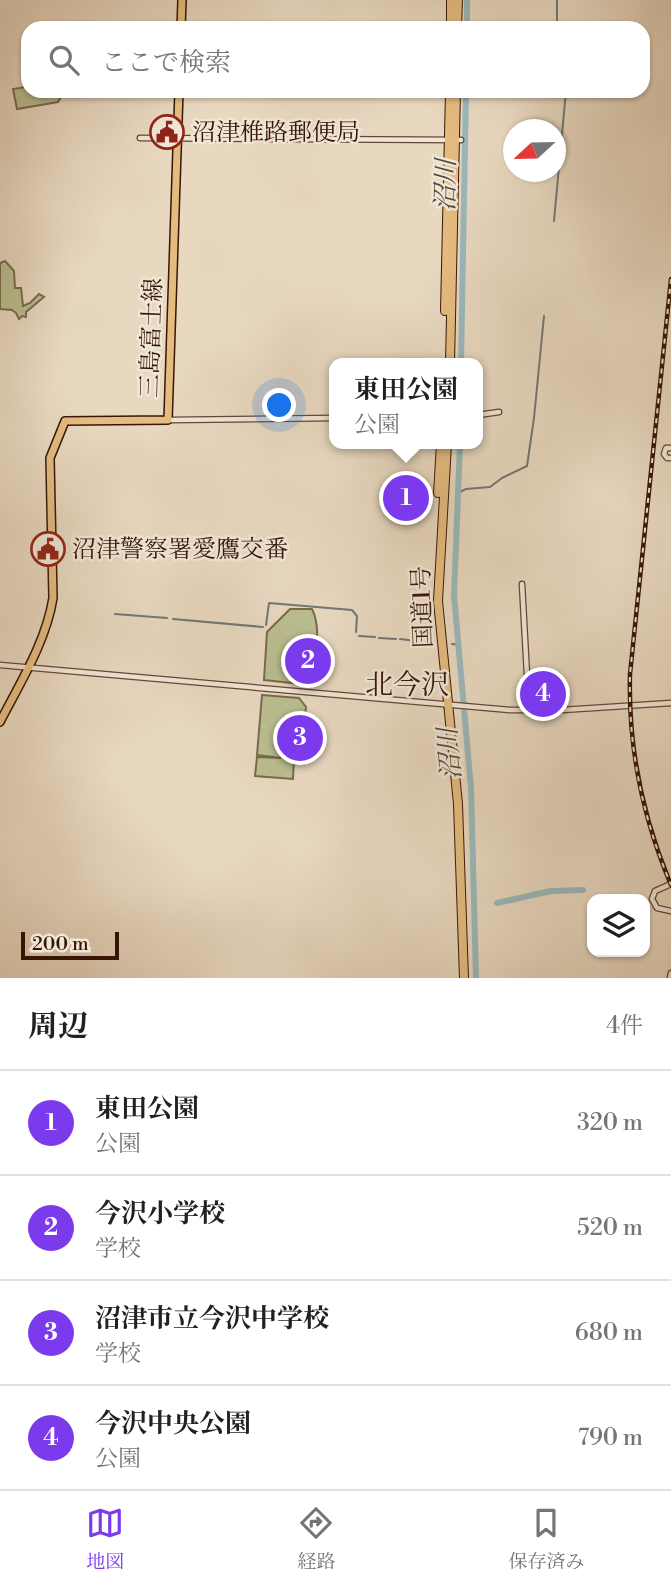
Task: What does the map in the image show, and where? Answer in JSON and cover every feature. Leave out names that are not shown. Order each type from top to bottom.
[{"type":"highway","points":[[451,0],[451,21]]},
{"type":"highway","points":[[457,21],[458,0]]},
{"type":"highway","points":[[444,358],[455,139],[451,98]]},
{"type":"highway","points":[[450,358],[456,98]]},
{"type":"highway","name":"国道1号","points":[[441,449],[433,588],[435,629],[451,706],[459,978]]},
{"type":"highway","name":"国道1号","points":[[447,449],[438,601],[451,706],[459,828],[464,978]]},
{"type":"main road","points":[[181,21],[182,0]]},
{"type":"main road","name":"三島富士線","points":[[0,722],[30,667],[51,611],[50,457],[65,421],[168,420],[179,98]]},
{"type":"street","points":[[140,138],[455,139]]},
{"type":"street","points":[[483,414],[499,412]]},
{"type":"street","points":[[168,420],[329,418]]},
{"type":"street","points":[[671,447],[666,448],[664,454],[671,458]]},
{"type":"street","points":[[522,584],[529,712]]},
{"type":"street","points":[[0,665],[529,712],[671,703]]},
{"type":"street","points":[[671,884],[654,891],[652,899],[657,908],[671,911]]},
{"type":"street","points":[[670,978],[671,973]]},
{"type":"green space","points":[[21,88],[21,98],[60,98],[58,102],[17,109],[13,89]]},
{"type":"green space","points":[[5,261],[14,271],[15,288],[21,288],[23,306],[39,294],[44,297],[26,312],[26,317],[19,319],[12,310],[0,309],[0,263]]},
{"type":"green space","points":[[290,609],[312,609],[315,616],[317,647],[310,685],[264,680],[267,632]]},
{"type":"green space","points":[[553,679],[555,708],[532,708],[530,681]]},
{"type":"green space","points":[[262,695],[299,698],[306,707],[300,759],[294,759],[293,779],[255,776],[257,757],[281,758],[257,755]]},
{"type":"waterway","name":"沼川","points":[[467,0],[467,21]]},
{"type":"waterway","points":[[557,0],[557,21]]},
{"type":"waterway","name":"沼川","points":[[461,358],[466,98]]},
{"type":"waterway","points":[[554,221],[565,98]]},
{"type":"waterway","points":[[458,493],[466,489],[490,487],[527,466],[544,316]]},
{"type":"waterway","name":"沼川","points":[[460,449],[454,595],[471,788],[476,978]]},
{"type":"waterway","points":[[266,625],[269,603],[352,610],[357,616],[356,632]]},
{"type":"waterway","points":[[115,614],[167,618]]},
{"type":"waterway","points":[[173,619],[263,627]]},
{"type":"waterway","points":[[359,636],[375,637]]},
{"type":"waterway","points":[[379,638],[396,639]]},
{"type":"waterway","points":[[400,639],[416,641]]},
{"type":"waterway","points":[[420,641],[427,642]]},
{"type":"waterway","name":"沼川","points":[[452,644],[459,645]]},
{"type":"waterway","points":[[497,903],[551,891],[583,890]]},
{"type":"railway","points":[[671,279],[630,674],[631,728],[639,781],[652,833],[671,885]]},
{"type":"place","name":"沼津椎路郵便局","points":[[167,132]]},
{"type":"place","name":"東田公園","points":[[406,498]]},
{"type":"place","name":"沼津警察署愛鷹交番","points":[[48,549]]},
{"type":"place","name":"今沢小学校","points":[[308,661]]},
{"type":"place","name":"今沢中央公園","points":[[543,694]]},
{"type":"place","name":"沼津市立今沢中学校","points":[[300,738]]},
{"type":"district","name":"北今沢","points":[[407,684]]}]
